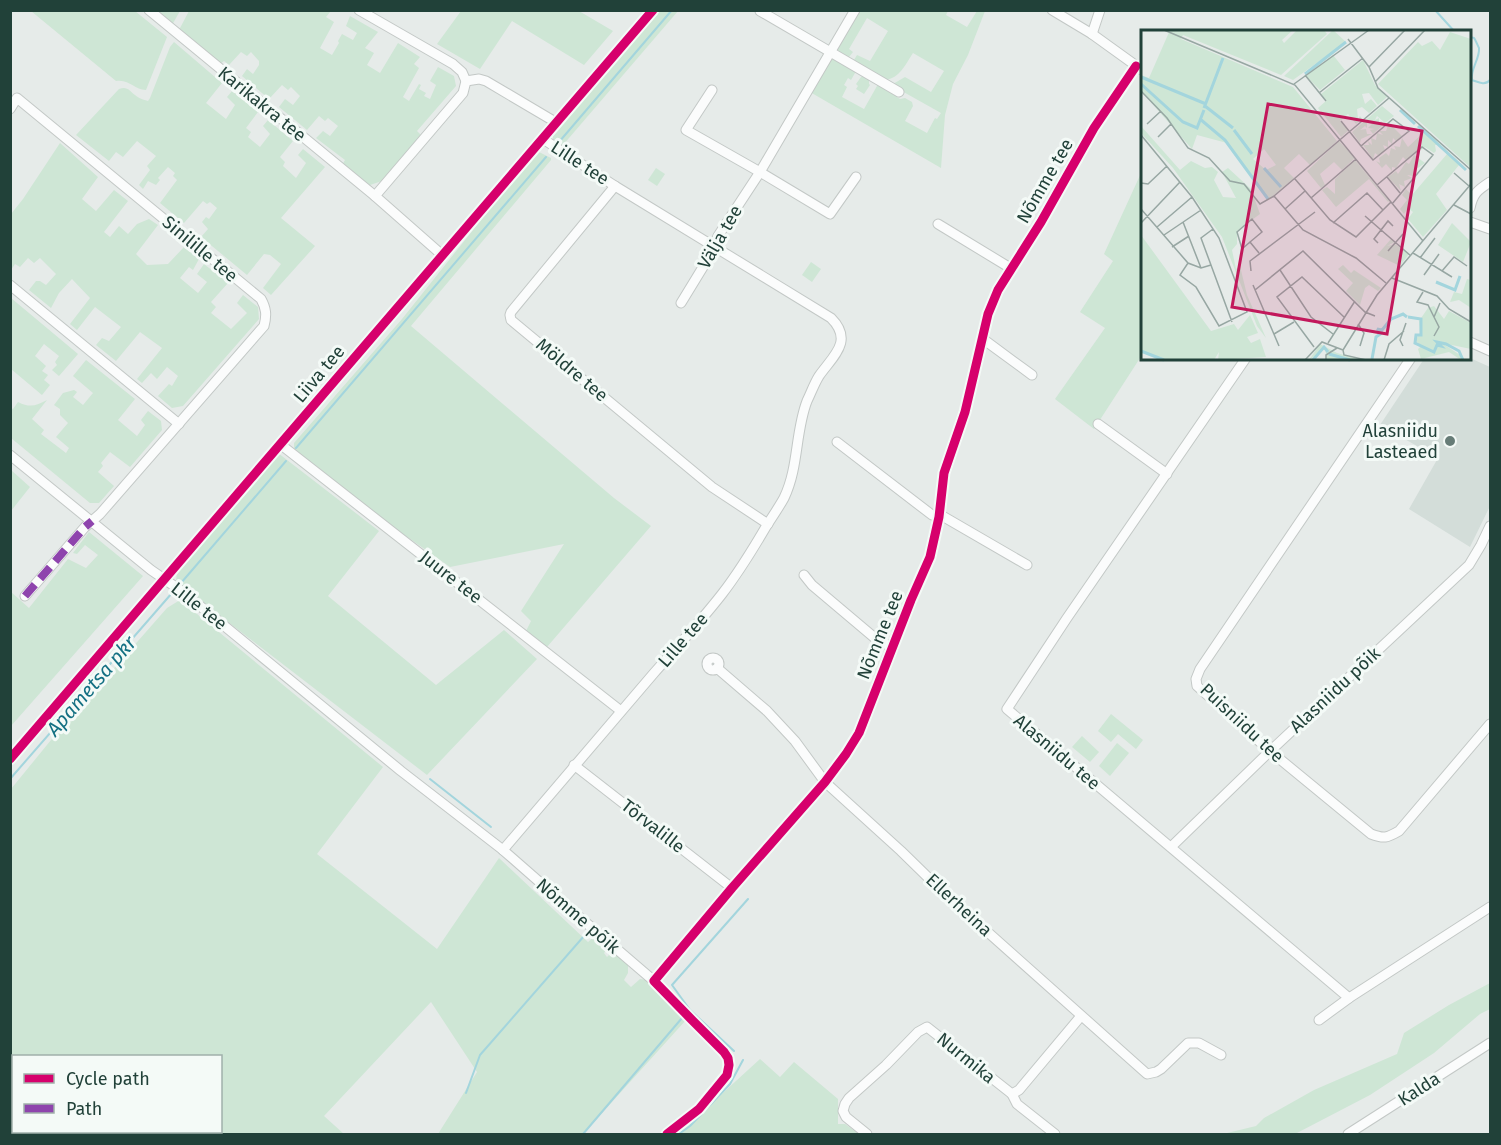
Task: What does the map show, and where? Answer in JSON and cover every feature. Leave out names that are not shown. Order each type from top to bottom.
[{"type":"street","name":"Karikakra tee","points":[[149,10],[375,196],[442,255]]},
{"type":"street","points":[[359,10],[453,64],[462,72],[466,81],[463,93],[375,196]]},
{"type":"street","name":"Liiva tee","points":[[10,759],[653,10]]},
{"type":"street","name":"Välja tee","points":[[681,303],[711,254],[718,236],[760,172],[855,10]]},
{"type":"street","points":[[1052,10],[1092,34],[1139,68]]},
{"type":"street","points":[[1092,34],[1100,10]]},
{"type":"street","points":[[760,11],[899,92]]},
{"type":"street","name":"Nõmme tee","points":[[654,981],[825,782],[859,733],[930,557],[939,515],[944,473],[965,412],[988,314],[998,290],[1041,222],[1094,128],[1139,68]]},
{"type":"street","points":[[466,81],[479,79],[486,81],[557,123]]},
{"type":"street","points":[[712,90],[686,130],[830,214],[856,177]]},
{"type":"street","name":"Sinilille tee","points":[[10,109],[14,95],[261,299],[266,317],[264,326],[100,514],[85,527],[25,596]]},
{"type":"street","name":"Lille tee","points":[[10,455],[183,592],[400,771],[503,850],[722,594],[750,555],[790,485],[806,404],[819,376],[839,350],[841,341],[840,331],[831,318],[615,186],[543,139]]},
{"type":"street","points":[[1471,202],[1472,197],[1478,190],[1491,182]]},
{"type":"street","name":"Möldre tee","points":[[615,186],[511,312],[511,320],[712,487],[768,524]]},
{"type":"street","points":[[1471,222],[1491,229]]},
{"type":"street","points":[[938,224],[1012,269]]},
{"type":"street","points":[[10,285],[179,424]]},
{"type":"street","points":[[983,339],[1032,375]]},
{"type":"street","points":[[1471,342],[1491,351]]},
{"type":"street","name":"Alasniidu tee","points":[[1245,360],[1007,709],[1350,998]]},
{"type":"street","name":"Puisniidu tee","points":[[1410,360],[1200,669],[1196,679],[1197,686],[1270,751],[1371,834],[1381,838],[1389,837],[1399,831],[1491,724]]},
{"type":"street","points":[[1098,424],[1167,474]]},
{"type":"street","points":[[837,442],[932,515],[939,515],[1027,565]]},
{"type":"street","name":"Juure tee","points":[[280,444],[621,711]]},
{"type":"street","name":"Alasniidu põik","points":[[1171,847],[1469,565],[1491,526]]},
{"type":"street","points":[[804,575],[812,585],[876,639],[892,648]]},
{"type":"street","name":"Ellerheina","points":[[717,668],[767,711],[795,741],[825,782],[945,894],[1148,1074],[1161,1069],[1188,1043],[1199,1043],[1221,1054]]},
{"type":"street","name":"Tõrvalille","points":[[574,765],[732,888]]},
{"type":"street","name":"Nõmme põik","points":[[503,850],[654,981]]},
{"type":"street","points":[[1319,1020],[1491,907]]},
{"type":"street","points":[[654,981],[724,1052],[729,1065],[728,1074],[699,1109],[667,1134]]},
{"type":"street","name":"Nurmika","points":[[867,1134],[846,1117],[843,1111],[845,1104],[918,1032],[927,1027],[1012,1094],[1026,1082],[1081,1016]]},
{"type":"street","name":"Kalda","points":[[1348,1134],[1491,1043]]},
{"type":"street","points":[[1012,1094],[1017,1104],[1055,1134]]},
{"type":"shaded area","name":"Alasniidu Lasteaed","points":[[1471,358],[1490,367],[1490,506],[1470,547],[1409,509],[1438,458],[1380,425],[1423,360]]},
{"type":"green space","points":[[31,11],[135,11],[167,37],[146,90],[116,81]]},
{"type":"green space","points":[[155,11],[180,11],[172,25]]},
{"type":"green space","points":[[189,11],[331,11],[326,17],[334,22],[320,48],[332,55],[342,34],[353,40],[357,33],[346,26],[350,16],[378,32],[365,48],[374,53],[367,65],[380,73],[398,43],[420,57],[414,64],[419,68],[403,97],[409,101],[419,84],[421,85],[419,89],[426,93],[424,96],[430,99],[436,85],[430,81],[438,67],[454,76],[456,86],[417,131],[421,135],[382,181],[367,186],[342,165],[345,160],[316,138],[323,131],[330,136],[338,126],[328,118],[325,121],[319,116],[307,130],[279,107],[285,99],[293,105],[300,96],[291,87],[288,90],[282,85],[269,99],[242,76],[247,69],[253,74],[259,65],[259,61],[251,52],[247,56],[241,52],[229,65],[224,61],[220,64],[179,30]]},
{"type":"green space","points":[[461,11],[579,11],[613,31],[584,65],[512,21],[480,69],[437,44]]},
{"type":"green space","points":[[659,11],[678,11],[563,145],[560,147],[553,142],[553,135]]},
{"type":"green space","points":[[858,11],[948,11],[946,15],[967,27],[977,11],[985,11],[968,55],[953,84],[945,115],[941,168],[810,92],[829,58],[834,57],[855,70],[851,80],[848,78],[844,85],[847,87],[842,97],[864,109],[879,84],[898,94],[897,97],[900,99],[905,98],[912,102],[913,106],[905,121],[927,133],[935,118],[937,119],[941,113],[893,84],[905,77],[931,92],[944,71],[913,53],[895,77],[885,80],[854,62],[857,55],[870,61],[888,31],[867,18],[849,49],[853,52],[849,57],[839,52],[837,47]]},
{"type":"green space","points":[[174,42],[222,83],[206,103],[226,119],[235,105],[227,97],[232,91],[258,112],[246,128],[251,132],[248,137],[260,147],[270,134],[263,126],[268,120],[293,141],[280,157],[285,162],[283,166],[296,178],[306,163],[298,155],[303,149],[325,167],[281,218],[315,246],[271,295],[263,288],[281,264],[270,255],[264,254],[247,275],[201,237],[208,229],[202,222],[206,217],[209,219],[217,208],[210,202],[207,204],[203,201],[184,223],[160,203],[177,180],[173,176],[175,173],[168,167],[158,178],[160,180],[156,185],[148,181],[143,189],[139,185],[150,170],[147,166],[156,156],[137,141],[123,157],[116,152],[109,161],[76,135],[119,89],[126,89],[148,101]]},
{"type":"green space","points":[[864,75],[869,78],[870,85],[864,94],[856,89],[858,86],[856,84]]},
{"type":"green space","points":[[60,143],[98,177],[82,199],[96,211],[114,190],[128,201],[104,232],[110,237],[119,226],[128,234],[137,224],[149,219],[158,225],[136,254],[147,265],[168,264],[184,247],[199,259],[193,270],[189,267],[180,278],[198,293],[207,282],[197,274],[204,264],[228,283],[211,302],[216,307],[211,313],[231,329],[247,313],[237,303],[243,295],[258,307],[259,319],[183,406],[172,408],[158,396],[169,384],[172,386],[178,376],[167,367],[157,379],[151,373],[142,383],[137,379],[162,348],[140,332],[116,361],[96,345],[102,338],[109,341],[121,327],[95,307],[77,330],[70,324],[90,298],[72,279],[59,293],[51,308],[29,290],[36,281],[46,285],[56,274],[40,258],[34,263],[28,258],[20,267],[15,264],[11,270],[11,214]]},
{"type":"green space","points":[[539,152],[551,160],[411,326],[614,498],[651,526],[547,647],[526,631],[531,621],[521,611],[564,544],[450,567],[386,522],[294,449],[294,443],[402,319],[489,210]]},
{"type":"green space","points":[[656,168],[665,174],[657,186],[648,180]]},
{"type":"green space","points":[[1141,173],[1141,357],[1094,429],[1055,399],[1105,328],[1080,312],[1113,261],[1104,254]]},
{"type":"green space","points":[[811,262],[821,269],[812,282],[802,275]]},
{"type":"green space","points":[[11,298],[78,354],[59,376],[52,370],[57,365],[55,362],[59,356],[44,344],[35,356],[46,366],[42,371],[48,375],[44,380],[50,385],[42,395],[11,369]]},
{"type":"green space","points":[[86,360],[135,399],[118,420],[137,436],[145,425],[141,420],[148,411],[161,421],[162,430],[130,467],[110,452],[101,463],[103,466],[98,472],[114,486],[99,503],[90,503],[11,438],[11,408],[13,409],[18,402],[33,406],[47,400],[32,419],[44,430],[41,434],[66,453],[69,448],[56,437],[68,423],[60,415],[60,409],[54,405],[63,393],[74,390],[77,392],[73,397],[83,405],[93,393],[73,376]]},
{"type":"green space","points":[[278,453],[379,531],[328,596],[436,685],[504,630],[537,659],[427,775],[176,582],[177,571]]},
{"type":"green space","points":[[11,470],[30,487],[11,511]]},
{"type":"green space","points":[[89,532],[143,576],[11,726],[11,592],[29,608],[68,559],[86,568],[98,555],[85,545],[77,554],[73,553]]},
{"type":"green space","points":[[180,600],[383,767],[317,854],[437,949],[499,858],[588,942],[595,936],[608,948],[604,953],[607,957],[611,953],[616,953],[628,964],[628,973],[624,980],[631,987],[640,979],[647,980],[686,1020],[583,1134],[438,1134],[477,1072],[431,1002],[324,1116],[344,1134],[11,1134],[11,789],[167,608]]},
{"type":"green space","points":[[1111,714],[1143,740],[1136,749],[1118,734],[1111,742],[1098,731]]},
{"type":"green space","points":[[1082,736],[1099,752],[1090,762],[1072,747]]},
{"type":"green space","points":[[1117,743],[1129,753],[1110,776],[1099,766]]},
{"type":"green space","points":[[1490,983],[1490,1009],[1480,1014],[1434,1053],[1370,1095],[1295,1134],[1223,1134],[1256,1126],[1264,1118],[1314,1090],[1397,1054],[1404,1033]]},
{"type":"green space","points":[[760,1059],[780,1077],[794,1062],[838,1099],[838,1124],[845,1124],[859,1134],[678,1134]]},
{"type":"waterway","points":[[559,142],[672,10]]},
{"type":"waterway","points":[[1435,10],[1453,30]]},
{"type":"waterway","points":[[1471,37],[1474,38],[1479,48],[1472,80],[1484,83],[1490,80]]},
{"type":"waterway","points":[[296,448],[546,157]]},
{"type":"waterway","points":[[181,583],[286,461]]},
{"type":"waterway","name":"Apametsa pkr","points":[[10,779],[172,593]]},
{"type":"waterway","points":[[430,779],[491,827]]},
{"type":"waterway","points":[[734,1051],[690,1010],[672,985],[748,899]]},
{"type":"waterway","points":[[466,1093],[480,1055],[584,936]]},
{"type":"waterway","points":[[583,1134],[682,1018]]},
{"type":"waterway","points":[[679,1134],[690,1126],[730,1084],[743,1060]]},
{"type":"marked path","points":[[25,596],[92,521]]},
{"type":"cycle path","points":[[10,759],[653,10]]},
{"type":"cycle path","points":[[667,1134],[699,1109],[727,1075],[729,1065],[724,1052],[654,981],[825,782],[859,733],[930,557],[939,517],[944,473],[965,412],[988,314],[998,290],[1041,222],[1094,128],[1136,66]]},
{"type":"place","name":"Alasniidu Lasteaed","points":[[1450,441]]}]
